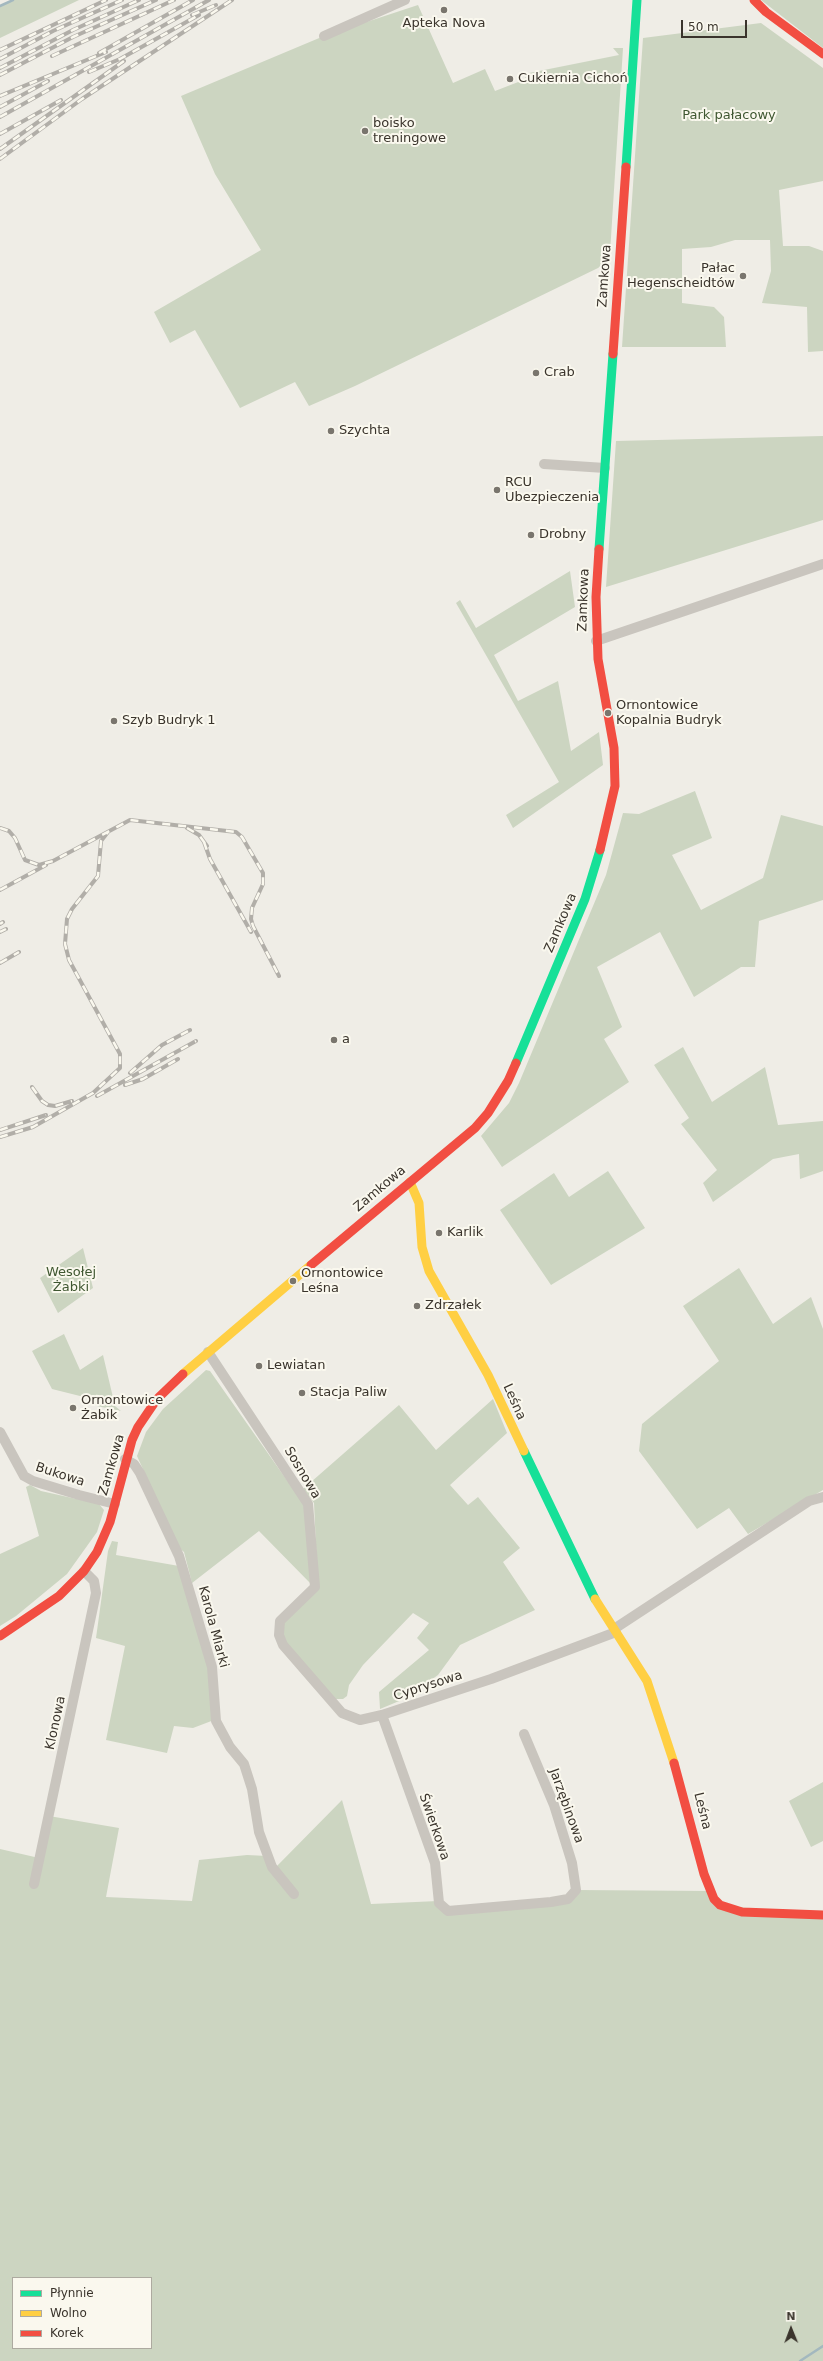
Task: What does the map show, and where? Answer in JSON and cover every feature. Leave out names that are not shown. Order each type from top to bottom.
[{"type":"street","points":[[324,36],[405,0]]},
{"type":"street","name":"Zamkowa","points":[[0,1636],[59,1596],[84,1571],[105,1536],[115,1504],[125,1459],[138,1427],[158,1399],[208,1352],[474,1128],[497,1101],[508,1082],[593,876],[611,809],[615,760],[596,642],[596,597],[637,0]]},
{"type":"street","points":[[754,0],[766,12],[823,54]]},
{"type":"street","points":[[544,464],[605,468]]},
{"type":"street","points":[[596,642],[823,564]]},
{"type":"street","name":"Leśna","points":[[410,1182],[414,1188],[419,1203],[422,1247],[430,1271],[488,1375],[590,1587],[647,1681],[659,1710],[685,1796],[704,1874],[714,1899],[720,1905],[742,1912],[823,1915]]},
{"type":"street","name":"Sosnowa","points":[[208,1352],[308,1504],[315,1587],[280,1621],[279,1635]]},
{"type":"street","name":"Bukowa","points":[[0,1432],[24,1476],[41,1484],[115,1504]]},
{"type":"street","name":"Karola Miarki","points":[[125,1459],[134,1464],[140,1473],[179,1556],[212,1667],[216,1721],[230,1747],[244,1764],[252,1789],[259,1832],[272,1867],[294,1894]]},
{"type":"street","points":[[615,1630],[809,1501],[823,1497]]},
{"type":"street","name":"Klonowa","points":[[34,1884],[96,1593],[94,1581],[84,1571]]},
{"type":"street","name":"Cyprysowa","points":[[279,1635],[283,1645],[342,1713],[360,1720],[382,1715],[491,1679],[615,1630]]},
{"type":"street","name":"Świerkowa","points":[[382,1715],[435,1863],[439,1904],[448,1911],[551,1902],[568,1899],[576,1890]]},
{"type":"street","name":"Jarzębinowa","points":[[524,1734],[554,1805],[572,1863],[576,1890]]},
{"type":"green space","points":[[13,0],[79,0],[0,38],[0,6]]},
{"type":"green space","points":[[761,0],[823,0],[823,48]]},
{"type":"green space","points":[[418,5],[453,83],[485,69],[495,91],[526,79],[524,74],[619,55],[613,48],[623,48],[610,253],[607,261],[598,268],[355,386],[309,406],[295,382],[240,408],[195,330],[170,343],[154,312],[261,250],[215,174],[181,96],[324,36]]},
{"type":"green space","name":"Park pałacowy","points":[[761,23],[823,68],[823,181],[779,190],[783,246],[809,246],[823,251],[823,351],[808,352],[807,307],[762,303],[771,271],[770,240],[735,240],[711,247],[682,249],[682,303],[714,307],[724,317],[726,347],[622,347],[643,38]]},
{"type":"green space","points":[[823,436],[823,520],[606,587],[616,441]]},
{"type":"green space","points":[[570,571],[575,607],[494,655],[518,701],[558,681],[571,751],[599,732],[603,765],[513,828],[506,815],[559,782],[456,603],[460,600],[476,628]]},
{"type":"green space","points":[[695,791],[712,838],[672,855],[701,910],[763,878],[781,815],[823,826],[823,900],[759,921],[755,967],[741,967],[694,997],[660,932],[597,967],[622,1027],[604,1039],[629,1082],[502,1167],[481,1136],[509,1103],[519,1083],[606,875],[623,813],[639,814]]},
{"type":"green space","points":[[683,1047],[712,1102],[765,1067],[778,1125],[823,1121],[823,1171],[800,1179],[799,1154],[773,1159],[713,1202],[703,1183],[717,1170],[681,1124],[689,1118],[654,1065]]},
{"type":"green space","points":[[608,1171],[645,1228],[551,1285],[500,1210],[554,1173],[569,1197]]},
{"type":"green space","name":"Wesołej Żabki","points":[[83,1248],[93,1288],[58,1313],[40,1278]]},
{"type":"green space","points":[[739,1268],[773,1324],[811,1297],[823,1329],[823,1490],[748,1534],[729,1508],[697,1529],[639,1451],[642,1424],[719,1361],[683,1306]]},
{"type":"green space","points":[[64,1334],[80,1370],[103,1355],[115,1406],[121,1411],[97,1406],[92,1399],[52,1389],[32,1351]]},
{"type":"green space","points":[[206,1370],[210,1371],[305,1506],[311,1584],[259,1531],[192,1583],[184,1552],[179,1548],[137,1456],[146,1432],[163,1409]]},
{"type":"green space","points":[[493,1399],[507,1433],[450,1485],[468,1505],[478,1497],[520,1548],[503,1562],[535,1610],[460,1645],[438,1675],[404,1699],[380,1709],[379,1692],[429,1650],[417,1638],[429,1623],[413,1613],[363,1665],[349,1685],[347,1696],[343,1699],[334,1699],[288,1647],[282,1634],[284,1623],[318,1589],[314,1503],[303,1489],[399,1405],[436,1450]]},
{"type":"green space","points":[[30,1485],[41,1491],[99,1504],[104,1510],[97,1532],[67,1574],[16,1616],[0,1626],[0,1554],[39,1536],[26,1487]]},
{"type":"green space","points":[[112,1541],[118,1542],[116,1555],[179,1566],[211,1673],[214,1720],[193,1728],[174,1726],[167,1753],[106,1740],[125,1646],[96,1638],[108,1551]]},
{"type":"green space","points":[[823,1782],[823,1841],[811,1847],[789,1801]]},
{"type":"green space","points":[[342,1800],[371,1904],[438,1901],[448,1911],[551,1902],[576,1890],[711,1891],[720,1905],[823,1916],[823,2361],[0,2361],[0,1849],[39,1858],[49,1816],[119,1828],[106,1897],[192,1901],[199,1860],[247,1855],[267,1856],[276,1867]]},
{"type":"waterway","points":[[0,6],[13,0]]},
{"type":"waterway","points":[[800,2361],[823,2346]]},
{"type":"railway","points":[[0,50],[106,0]]},
{"type":"railway","points":[[0,59],[53,31],[122,0]]},
{"type":"railway","points":[[0,68],[73,30],[139,0]]},
{"type":"railway","points":[[0,75],[73,37],[156,0]]},
{"type":"railway","points":[[52,56],[174,0]]},
{"type":"railway","points":[[99,53],[193,0]]},
{"type":"railway","points":[[0,117],[209,0]]},
{"type":"railway","points":[[0,159],[82,99],[232,0]]},
{"type":"railway","points":[[192,15],[216,5]]},
{"type":"railway","points":[[89,72],[120,59],[199,15]]},
{"type":"railway","points":[[0,96],[106,52]]},
{"type":"railway","points":[[0,149],[124,61]]},
{"type":"railway","points":[[0,107],[48,81]]},
{"type":"railway","points":[[0,134],[61,100]]},
{"type":"railway","points":[[0,828],[9,831],[15,838],[25,860],[39,865],[53,861],[130,820],[236,832],[242,837],[263,873],[263,884],[252,908],[251,919],[253,926],[279,976]]},
{"type":"railway","points":[[187,828],[199,835],[207,846]]},
{"type":"railway","points":[[0,1137],[33,1127],[93,1093],[120,1068],[120,1054],[69,960],[65,944],[67,919],[72,909],[98,876],[101,841],[108,832]]},
{"type":"railway","points":[[204,842],[210,859],[251,932]]},
{"type":"railway","points":[[0,890],[46,865]]},
{"type":"railway","points":[[0,932],[6,929]]},
{"type":"railway","points":[[0,963],[19,952]]},
{"type":"railway","points":[[130,1073],[162,1045],[190,1030]]},
{"type":"railway","points":[[97,1096],[196,1041]]},
{"type":"railway","points":[[125,1085],[143,1079],[178,1059]]},
{"type":"railway","points":[[32,1087],[42,1101],[48,1105],[55,1106],[72,1101]]},
{"type":"railway","points":[[0,1130],[46,1115]]},
{"type":"traffic: fast","points":[[626,167],[637,0]]},
{"type":"traffic: fast","points":[[599,549],[613,354]]},
{"type":"traffic: fast","points":[[516,1063],[585,899],[600,850]]},
{"type":"traffic: fast","points":[[524,1451],[595,1599]]},
{"type":"traffic: slow","points":[[410,1182],[419,1203],[422,1247],[429,1271],[488,1375],[524,1451]]},
{"type":"traffic: slow","points":[[183,1374],[311,1265]]},
{"type":"traffic: slow","points":[[595,1599],[647,1681],[674,1763]]},
{"type":"traffic: jam","points":[[754,0],[766,12],[823,54]]},
{"type":"traffic: jam","points":[[613,354],[626,167]]},
{"type":"traffic: jam","points":[[599,549],[596,597],[598,659],[614,748],[615,786],[600,850]]},
{"type":"traffic: jam","points":[[311,1265],[475,1128],[488,1113],[508,1081],[516,1063]]},
{"type":"traffic: jam","points":[[0,1636],[59,1596],[84,1571],[97,1552],[110,1522],[132,1440],[138,1427],[157,1399],[183,1374]]},
{"type":"traffic: jam","points":[[674,1763],[704,1874],[714,1899],[720,1905],[742,1912],[823,1915]]},
{"type":"place","name":"Apteka Nova","points":[[444,10]]},
{"type":"place","name":"Cukiernia Cichoń","points":[[510,79]]},
{"type":"place","name":"boisko treningowe","points":[[365,131]]},
{"type":"place","name":"Pałac Hegenscheidtów","points":[[743,276]]},
{"type":"place","name":"Crab","points":[[536,373]]},
{"type":"place","name":"Szychta","points":[[331,431]]},
{"type":"place","name":"RCU Ubezpieczenia","points":[[497,490]]},
{"type":"place","name":"Drobny","points":[[531,535]]},
{"type":"place","name":"Ornontowice Kopalnia Budryk","points":[[608,713]]},
{"type":"place","name":"Szyb Budryk 1","points":[[114,721]]},
{"type":"place","name":"a","points":[[334,1040]]},
{"type":"place","name":"Karlik","points":[[439,1233]]},
{"type":"place","name":"Ornontowice Leśna","points":[[293,1281]]},
{"type":"place","name":"Zdrzałek","points":[[417,1306]]},
{"type":"place","name":"Lewiatan","points":[[259,1366]]},
{"type":"place","name":"Stacja Paliw","points":[[302,1393]]},
{"type":"place","name":"Ornontowice Żabik","points":[[73,1408]]}]
